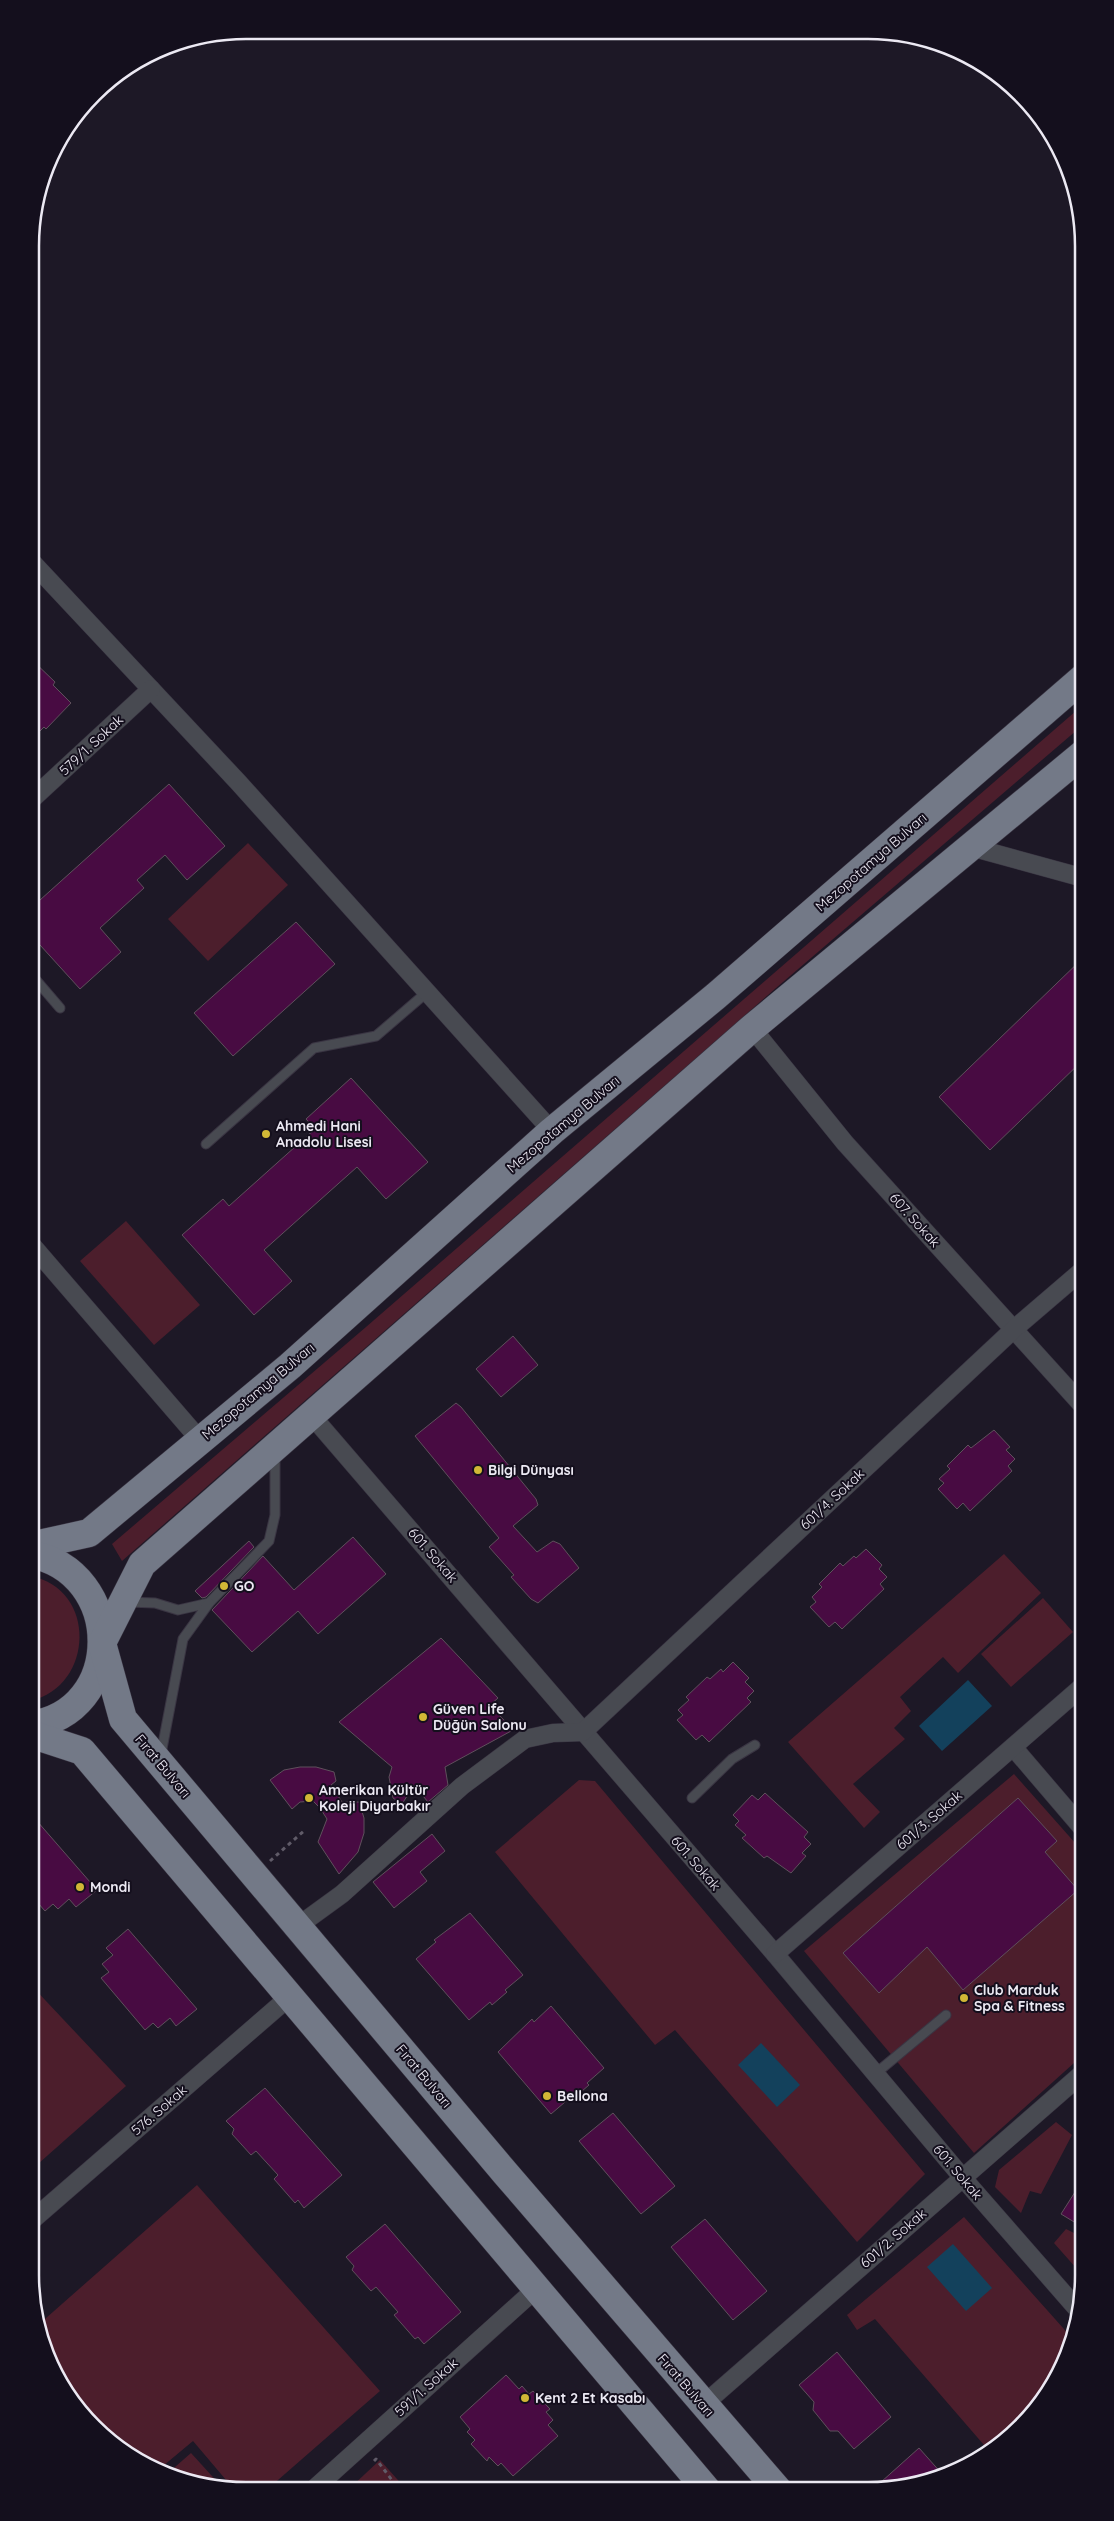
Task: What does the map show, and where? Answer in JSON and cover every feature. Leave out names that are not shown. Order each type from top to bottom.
[{"type":"main road","name":"Mezopotamya Bulvarı","points":[[39,1544],[89,1533],[290,1366],[552,1132],[716,996],[1075,685]]},
{"type":"main road","points":[[102,1643],[142,1564],[752,1028],[1075,760]]},
{"type":"main road","points":[[39,1556],[67,1568],[87,1589],[100,1615],[102,1643],[98,1671],[84,1694],[64,1713],[39,1724]]},
{"type":"main road","name":"Fırat Bulvarı","points":[[102,1643],[123,1719],[703,2405],[771,2482]]},
{"type":"main road","points":[[39,1737],[82,1752],[288,1998],[538,2287],[700,2482]]},
{"type":"street","points":[[39,570],[238,782],[552,1132]]},
{"type":"street","name":"579/1. Sokak","points":[[39,793],[151,689]]},
{"type":"street","points":[[971,846],[1075,875]]},
{"type":"street","name":"607. Sokak","points":[[752,1028],[846,1143],[1075,1397]]},
{"type":"street","points":[[39,1253],[200,1440]]},
{"type":"street","name":"601/4. Sokak","points":[[583,1732],[1014,1329],[1075,1276]]},
{"type":"street","name":"601. Sokak","points":[[312,1416],[775,1954],[962,2177],[1073,2305]]},
{"type":"street","name":"601/3. Sokak","points":[[775,1954],[1075,1693]]},
{"type":"street","points":[[298,1926],[342,1894],[462,1786],[525,1739],[553,1733],[583,1732]]},
{"type":"street","points":[[1013,1747],[1075,1819]]},
{"type":"street","name":"576. Sokak","points":[[39,2214],[288,1998]]},
{"type":"street","name":"601/2. Sokak","points":[[703,2405],[1075,2080]]},
{"type":"street","name":"591/1. Sokak","points":[[321,2482],[538,2287]]},
{"type":"lane","points":[[39,984],[60,1008]]},
{"type":"lane","points":[[206,1144],[314,1048],[376,1036],[426,993]]},
{"type":"lane","points":[[160,1762],[182,1639],[209,1602],[269,1541],[274,1514],[275,1449]]},
{"type":"lane","points":[[123,1601],[155,1603],[178,1610],[209,1602]]},
{"type":"lane","points":[[692,1798],[732,1759],[755,1745]]},
{"type":"lane","points":[[875,2074],[946,2016]]},
{"type":"path","points":[[254,1874],[305,1830]]},
{"type":"path","points":[[369,2465],[376,2459],[393,2482]]},
{"type":"shaded area","points":[[1075,712],[1075,732],[776,988],[122,1561],[112,1544],[366,1327]]},
{"type":"shaded area","points":[[248,843],[288,885],[208,961],[168,919]]},
{"type":"shaded area","points":[[126,1221],[200,1305],[154,1345],[80,1261]]},
{"type":"shaded area","points":[[1004,1554],[1041,1593],[958,1673],[943,1657],[900,1697],[911,1711],[894,1728],[905,1739],[853,1784],[880,1812],[864,1828],[788,1742]]},
{"type":"shaded area","points":[[39,1579],[52,1584],[67,1598],[77,1617],[80,1637],[76,1658],[67,1677],[51,1692],[39,1697]]},
{"type":"shaded area","points":[[1043,1598],[1073,1632],[1011,1687],[981,1654]]},
{"type":"shaded area","name":"Club Marduk Spa & Fitness","points":[[1014,1774],[1075,1843],[1075,2062],[974,2153],[804,1951]]},
{"type":"shaded area","points":[[579,1780],[595,1781],[925,2174],[857,2242],[675,2030],[655,2045],[495,1852]]},
{"type":"shaded area","points":[[39,1994],[126,2086],[39,2163]]},
{"type":"shaded area","points":[[1056,2122],[1072,2135],[1041,2194],[1030,2191],[1021,2213],[995,2187],[999,2170]]},
{"type":"shaded area","points":[[197,2185],[380,2391],[276,2482],[227,2481],[193,2441],[164,2465],[142,2454],[109,2431],[90,2412],[67,2379],[50,2342],[44,2320]]},
{"type":"shaded area","points":[[964,2217],[1067,2332],[1054,2367],[1040,2390],[1015,2422],[985,2446],[875,2319],[857,2330],[847,2315]]},
{"type":"shaded area","points":[[1066,2229],[1075,2234],[1075,2267],[1054,2243]]},
{"type":"shaded area","points":[[191,2453],[215,2479],[192,2475],[173,2469]]},
{"type":"shaded area","points":[[380,2460],[400,2482],[356,2482]]},
{"type":"water","points":[[968,1680],[992,1706],[942,1751],[919,1726]]},
{"type":"water","points":[[761,2043],[800,2085],[777,2107],[738,2065]]},
{"type":"water","points":[[953,2244],[992,2288],[966,2311],[927,2267]]},
{"type":"building","points":[[39,667],[55,682],[53,685],[71,703],[46,729],[44,727],[39,732]]},
{"type":"building","points":[[169,784],[225,846],[187,880],[165,855],[137,880],[144,888],[100,928],[121,952],[80,989],[39,944],[39,901]]},
{"type":"building","points":[[296,922],[335,964],[233,1056],[194,1013]]},
{"type":"building","points":[[1075,966],[1075,1068],[990,1150],[939,1097]]},
{"type":"building","points":[[351,1078],[428,1162],[386,1199],[357,1167],[264,1250],[292,1281],[254,1315],[182,1235],[223,1199],[229,1206],[315,1129],[306,1119]]},
{"type":"building","points":[[513,1336],[538,1365],[501,1397],[476,1369]]},
{"type":"building","name":"Bilgi Dünyası","points":[[456,1403],[536,1499],[538,1505],[513,1526],[537,1552],[553,1541],[560,1544],[579,1568],[538,1603],[531,1599],[511,1577],[514,1575],[489,1547],[499,1538],[415,1436]]},
{"type":"building","points":[[994,1430],[1010,1447],[1006,1450],[1015,1459],[1008,1466],[1012,1471],[970,1511],[963,1503],[957,1509],[938,1489],[944,1483],[939,1479],[950,1469],[947,1466],[968,1445],[971,1448]]},
{"type":"building","points":[[353,1537],[386,1574],[318,1634],[298,1611],[252,1652],[212,1610],[263,1556],[294,1590]]},
{"type":"building","points":[[249,1541],[254,1547],[206,1597],[202,1598],[195,1591]]},
{"type":"building","points":[[866,1549],[882,1565],[879,1569],[887,1577],[880,1584],[884,1589],[842,1629],[835,1622],[829,1627],[810,1607],[816,1602],[812,1597],[822,1587],[819,1584],[840,1563],[843,1566],[854,1556],[856,1558]]},
{"type":"building","name":"Güven Life Düğün Salonu","points":[[441,1638],[498,1698],[490,1705],[513,1730],[445,1767],[448,1785],[428,1802],[414,1785],[402,1804],[393,1798],[389,1777],[392,1767],[339,1722]]},
{"type":"building","points":[[733,1662],[749,1678],[745,1682],[754,1691],[747,1698],[751,1702],[709,1742],[702,1735],[696,1740],[677,1720],[683,1715],[678,1710],[689,1700],[686,1697],[707,1677],[710,1679],[721,1669],[723,1672]]},
{"type":"building","points":[[316,1767],[334,1772],[336,1781],[331,1785],[342,1802],[359,1802],[364,1818],[364,1833],[358,1852],[339,1874],[318,1842],[327,1819],[320,1808],[313,1801],[300,1802],[292,1809],[270,1780],[284,1770]]},
{"type":"building","points":[[765,1793],[808,1832],[804,1837],[811,1844],[802,1853],[806,1856],[791,1873],[767,1856],[764,1858],[742,1838],[746,1835],[735,1825],[739,1821],[733,1815],[752,1795],[758,1800]]},
{"type":"building","points":[[1018,1798],[1057,1841],[1045,1852],[1075,1887],[1075,1893],[963,1990],[927,1947],[879,1993],[843,1953]]},
{"type":"building","points":[[39,1823],[97,1890],[76,1907],[69,1899],[58,1909],[53,1904],[45,1911],[39,1904]]},
{"type":"building","points":[[432,1834],[445,1851],[420,1872],[427,1881],[394,1908],[373,1882]]},
{"type":"building","points":[[470,1913],[523,1975],[505,1990],[507,1992],[492,2005],[490,2002],[469,2020],[416,1959],[436,1942],[434,1940]]},
{"type":"building","points":[[128,1929],[197,2009],[176,2026],[170,2018],[158,2028],[153,2023],[145,2030],[101,1978],[109,1972],[102,1964],[113,1955],[106,1948]]},
{"type":"building","points":[[551,2006],[604,2068],[587,2083],[589,2085],[574,2098],[572,2096],[551,2114],[498,2052],[532,2019],[534,2022]]},
{"type":"building","points":[[265,2088],[342,2175],[304,2208],[298,2200],[295,2203],[274,2179],[278,2175],[256,2151],[251,2155],[232,2134],[234,2129],[226,2121]]},
{"type":"building","points":[[613,2113],[675,2186],[641,2214],[579,2141]]},
{"type":"building","points":[[1075,2192],[1075,2223],[1061,2214]]},
{"type":"building","points":[[705,2219],[767,2291],[733,2320],[671,2247]]},
{"type":"building","points":[[385,2224],[461,2312],[424,2344],[418,2337],[415,2339],[394,2315],[398,2312],[376,2287],[371,2291],[352,2270],[354,2266],[346,2257]]},
{"type":"building","points":[[837,2352],[891,2417],[854,2449],[838,2431],[830,2431],[813,2410],[814,2402],[799,2385]]},
{"type":"building","points":[[506,2375],[519,2389],[522,2386],[529,2394],[533,2391],[550,2409],[546,2412],[553,2420],[548,2425],[558,2436],[513,2476],[501,2463],[498,2466],[489,2457],[487,2461],[471,2444],[475,2440],[467,2432],[470,2429],[460,2417]]},
{"type":"building","points":[[919,2448],[938,2470],[922,2475],[881,2482]]},
{"type":"place","name":"Ahmedi Hani Anadolu Lisesi","points":[[266,1134]]},
{"type":"place","name":"Bilgi Dünyası","points":[[478,1470]]},
{"type":"place","name":"GO","points":[[224,1586]]},
{"type":"place","name":"Güven Life Düğün Salonu","points":[[423,1717]]},
{"type":"place","name":"Amerikan Kültür Koleji Diyarbakır","points":[[309,1798]]},
{"type":"place","name":"Mondi","points":[[80,1887]]},
{"type":"place","name":"Club Marduk Spa & Fitness","points":[[964,1998]]},
{"type":"place","name":"Bellona","points":[[547,2096]]},
{"type":"place","name":"Kent 2 Et Kasabı","points":[[525,2398]]}]
